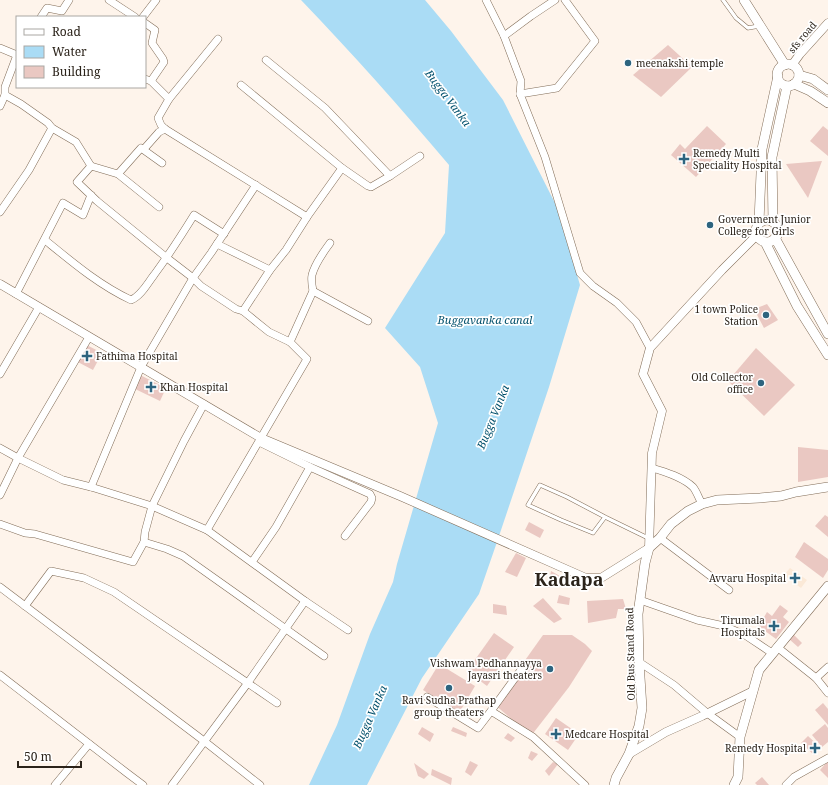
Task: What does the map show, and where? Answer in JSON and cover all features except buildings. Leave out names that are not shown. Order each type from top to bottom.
[{"type":"main road","points":[[744,0],[760,26],[788,65],[797,69],[799,75],[798,79],[791,85],[772,157],[773,222]]},
{"type":"main road","points":[[788,65],[779,69],[762,149],[759,222],[756,228],[756,236],[764,242],[797,306],[828,355]]},
{"type":"main road","points":[[799,75],[813,79],[828,90]]},
{"type":"main road","points":[[778,76],[781,82],[810,91],[828,103]]},
{"type":"main road","points":[[759,222],[766,220],[776,224],[778,232],[775,238],[768,242],[764,242]]},
{"type":"main road","points":[[775,238],[828,334]]},
{"type":"main road","points":[[649,548],[660,538],[671,524],[688,511],[702,504],[717,500],[781,496],[828,487]]},
{"type":"main road","name":"Old Bus Stand Road","points":[[614,785],[616,778],[629,754],[639,726],[642,708],[638,614],[645,563],[649,548]]},
{"type":"main road","points":[[734,785],[738,776],[740,737],[759,670],[828,586]]},
{"type":"street","points":[[42,16],[47,8],[62,11],[69,0]]},
{"type":"street","points":[[109,0],[133,16]]},
{"type":"street","points":[[144,16],[156,0]]},
{"type":"street","points":[[486,0],[504,36],[521,81],[520,94],[545,157],[580,273],[593,286],[617,303],[636,322],[650,348]]},
{"type":"street","points":[[504,36],[555,0]]},
{"type":"street","points":[[520,94],[557,88],[595,41],[565,0]]},
{"type":"street","name":"sfs road","points":[[788,65],[828,23]]},
{"type":"street","points":[[146,24],[155,30],[152,44],[164,62],[148,80],[169,99]]},
{"type":"street","points":[[218,39],[169,99],[158,118],[161,125],[165,129],[307,217]]},
{"type":"street","points":[[0,48],[16,55]]},
{"type":"street","points":[[0,106],[5,95],[5,87],[16,58]]},
{"type":"street","points":[[266,60],[325,108],[390,176]]},
{"type":"street","points":[[241,84],[342,168],[370,186],[373,186],[390,176],[420,156]]},
{"type":"street","points":[[5,95],[21,104],[48,123],[52,128],[76,142],[91,166],[118,174],[160,207]]},
{"type":"street","points":[[0,212],[29,170],[52,128]]},
{"type":"street","points":[[144,150],[159,132],[165,129]]},
{"type":"street","points":[[118,174],[141,148],[162,163]]},
{"type":"street","points":[[91,166],[77,182],[91,195],[202,286],[236,309],[243,311],[269,332],[290,342],[307,359],[207,530]]},
{"type":"street","points":[[243,311],[342,168]]},
{"type":"street","points":[[91,487],[141,367],[193,278],[256,185]]},
{"type":"street","points":[[16,294],[64,203],[83,215],[91,195]]},
{"type":"street","points":[[45,240],[115,293],[130,300],[134,299],[142,292],[167,258],[194,215],[224,234]]},
{"type":"street","points":[[260,440],[400,496],[524,552],[586,578],[601,578],[649,548],[652,453],[662,411],[643,374],[650,348],[756,236]]},
{"type":"street","points":[[290,342],[313,291],[312,274],[319,259],[330,243]]},
{"type":"street","points":[[217,244],[270,270]]},
{"type":"street","points":[[0,284],[204,404],[260,440],[310,467],[370,494],[372,498],[371,502],[345,536]]},
{"type":"street","points":[[313,291],[368,321]]},
{"type":"street","points":[[0,374],[39,307]]},
{"type":"street","points":[[0,495],[18,458],[89,337]]},
{"type":"street","points":[[0,524],[25,533],[35,534],[133,562],[144,542],[152,506],[204,404]]},
{"type":"street","points":[[0,448],[63,480],[152,506],[207,530],[305,601],[348,630]]},
{"type":"street","points":[[252,562],[276,527],[310,467]]},
{"type":"street","points":[[652,468],[668,473],[685,481],[693,488],[702,504]]},
{"type":"street","points":[[660,538],[729,590]]},
{"type":"street","points":[[144,542],[183,556],[324,656]]},
{"type":"street","points":[[25,606],[51,571],[84,578],[114,592],[277,703]]},
{"type":"street","points":[[0,587],[260,785]]},
{"type":"street","points":[[640,600],[697,620],[724,626],[745,635],[775,650],[816,678],[828,693]]},
{"type":"street","points":[[172,785],[247,684],[305,601]]},
{"type":"street","points":[[639,662],[674,684],[707,713],[740,737]]},
{"type":"street","points":[[427,697],[478,728],[523,667]]},
{"type":"street","points":[[816,678],[828,667]]},
{"type":"street","points":[[0,675],[89,744],[133,782],[143,785]]},
{"type":"street","points":[[629,754],[666,732],[753,691]]},
{"type":"street","points":[[492,711],[533,737],[585,785]]},
{"type":"street","points":[[55,785],[89,744]]},
{"type":"street","points":[[786,785],[794,777],[828,758]]},
{"type":"lane","points":[[723,0],[736,18],[748,28],[760,26]]},
{"type":"lane","points":[[605,517],[593,533],[528,505],[540,486],[567,497],[649,539]]},
{"type":"shaded area","name":"Avvaru Hospital","points":[[790,568],[807,580],[801,588],[784,575]]},
{"type":"water","name":"Buggavanka canal","points":[[301,0],[425,0],[451,31],[503,100],[558,209],[580,285],[549,387],[479,594],[422,678],[367,785],[309,785],[337,725],[370,634],[393,582],[438,423],[420,367],[385,328],[445,233],[449,165],[376,81]]},
{"type":"place","name":"meenakshi temple","points":[[628,63]]},
{"type":"place","name":"Remedy Multi Speciality Hospital","points":[[684,159]]},
{"type":"place","name":"Government Junior College for Girls","points":[[710,225]]},
{"type":"place","name":"1 town Police Station","points":[[766,315]]},
{"type":"place","name":"Fathima Hospital","points":[[87,356]]},
{"type":"place","name":"Old Collector office","points":[[761,383]]},
{"type":"place","name":"Khan Hospital","points":[[151,387]]},
{"type":"place","name":"Avvaru Hospital","points":[[795,578]]},
{"type":"place","name":"Tirumala Hospitals","points":[[774,626]]},
{"type":"place","name":"Vishwam Pedhannayya Jayasri theaters","points":[[550,669]]},
{"type":"place","name":"Ravi Sudha Prathap group theaters","points":[[449,688]]},
{"type":"place","name":"Medcare Hospital","points":[[556,734]]},
{"type":"place","name":"Remedy Hospital","points":[[815,748]]},
{"type":"district","name":"Kadapa","points":[[569,580]]},
{"type":"water label","name":"Bugga Vanka","points":[[448,98]]},
{"type":"water label","name":"Bugga Vanka","points":[[493,417]]},
{"type":"water label","name":"Bugga Vanka","points":[[370,717]]}]
